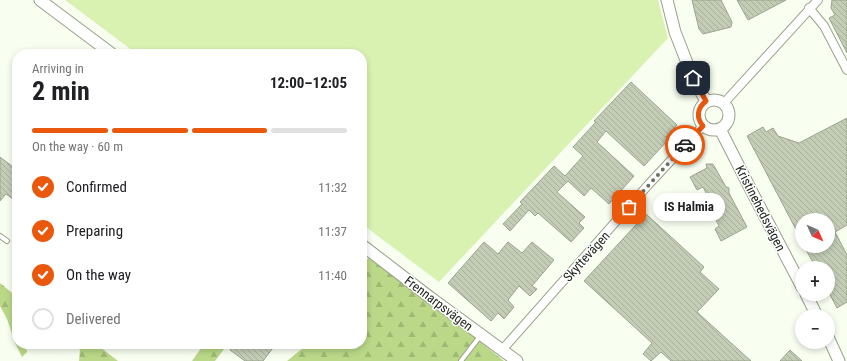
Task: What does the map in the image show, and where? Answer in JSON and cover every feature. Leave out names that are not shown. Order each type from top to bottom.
[{"type":"street","points":[[40,0],[105,49]]},
{"type":"street","points":[[667,0],[678,38],[693,78],[706,101]]},
{"type":"street","points":[[724,103],[809,8],[818,0]]},
{"type":"street","points":[[809,8],[824,26],[847,70]]},
{"type":"street","points":[[715,100],[724,103],[728,110],[729,118],[725,125],[720,129],[711,130],[703,126],[699,121],[698,114],[701,106],[706,101],[715,100]]},
{"type":"street","name":"Skyttevägen","points":[[502,350],[703,126]]},
{"type":"street","name":"Kristinehedsvägen","points":[[720,129],[795,274]]},
{"type":"street","name":"Frennarpsvägen","points":[[367,249],[517,361]]},
{"type":"street","points":[[834,349],[839,361]]},
{"type":"lane","points":[[0,236],[7,241]]},
{"type":"lane","points":[[461,361],[482,335]]},
{"type":"green space","points":[[65,0],[658,0],[668,38],[439,282],[367,228],[367,49],[130,49]]},
{"type":"green space","points":[[370,257],[465,329],[504,361],[287,361],[302,349],[367,349],[367,260]]},
{"type":"green space","points":[[0,283],[12,293],[12,334],[7,319],[0,306]]},
{"type":"green space","points":[[18,349],[26,349],[27,352],[22,357]]},
{"type":"green space","points":[[79,349],[102,349],[118,361],[79,361]]},
{"type":"green space","points":[[200,349],[224,349],[215,361],[192,361]]},
{"type":"building","points":[[692,0],[721,0],[732,22],[731,27],[703,34],[699,29]]},
{"type":"building","points":[[737,0],[786,0],[748,20]]},
{"type":"building","points":[[832,0],[847,0],[847,53],[829,18],[835,15],[831,8]]},
{"type":"building","points":[[631,82],[677,125],[666,137],[668,140],[644,166],[606,131],[597,142],[634,176],[609,204],[591,188],[584,196],[568,181],[557,192],[585,217],[579,223],[584,228],[571,242],[538,213],[535,216],[529,210],[510,231],[503,224],[522,204],[520,202],[554,166],[565,176],[583,156],[573,147],[596,122],[594,121]]},
{"type":"building","points":[[847,118],[847,225],[835,232],[835,213],[795,213],[795,228],[747,136],[763,127],[766,132],[773,128],[778,136],[799,143]]},
{"type":"building","points":[[0,157],[12,166],[12,198],[6,194],[0,201]]},
{"type":"building","points":[[706,164],[713,164],[726,187],[729,188],[729,193],[747,227],[721,241],[715,229],[719,226],[711,210],[714,208],[703,187],[697,190],[690,177],[707,168]]},
{"type":"building","points":[[646,214],[704,267],[700,272],[719,289],[697,312],[751,361],[671,361],[661,352],[651,361],[643,354],[652,343],[584,281]]},
{"type":"building","points":[[835,232],[847,255],[847,302],[837,308],[833,301],[835,301],[835,261],[812,261],[808,253],[835,253]]},
{"type":"building","points":[[484,242],[498,254],[508,242],[522,253],[532,242],[554,260],[532,286],[537,289],[530,296],[519,286],[508,300],[514,307],[504,319],[498,313],[491,321],[448,283]]},
{"type":"building","points":[[272,349],[263,361],[245,361],[230,350]]},
{"type":"building","points":[[790,350],[802,361],[780,361]]},
{"type":"way so far","points":[[629,207],[685,145]]},
{"type":"place","name":"IS Halmia","points":[[629,207]]},
{"type":"route","points":[[685,145],[703,126],[699,121],[698,114],[702,104],[706,101],[693,78]]}]
